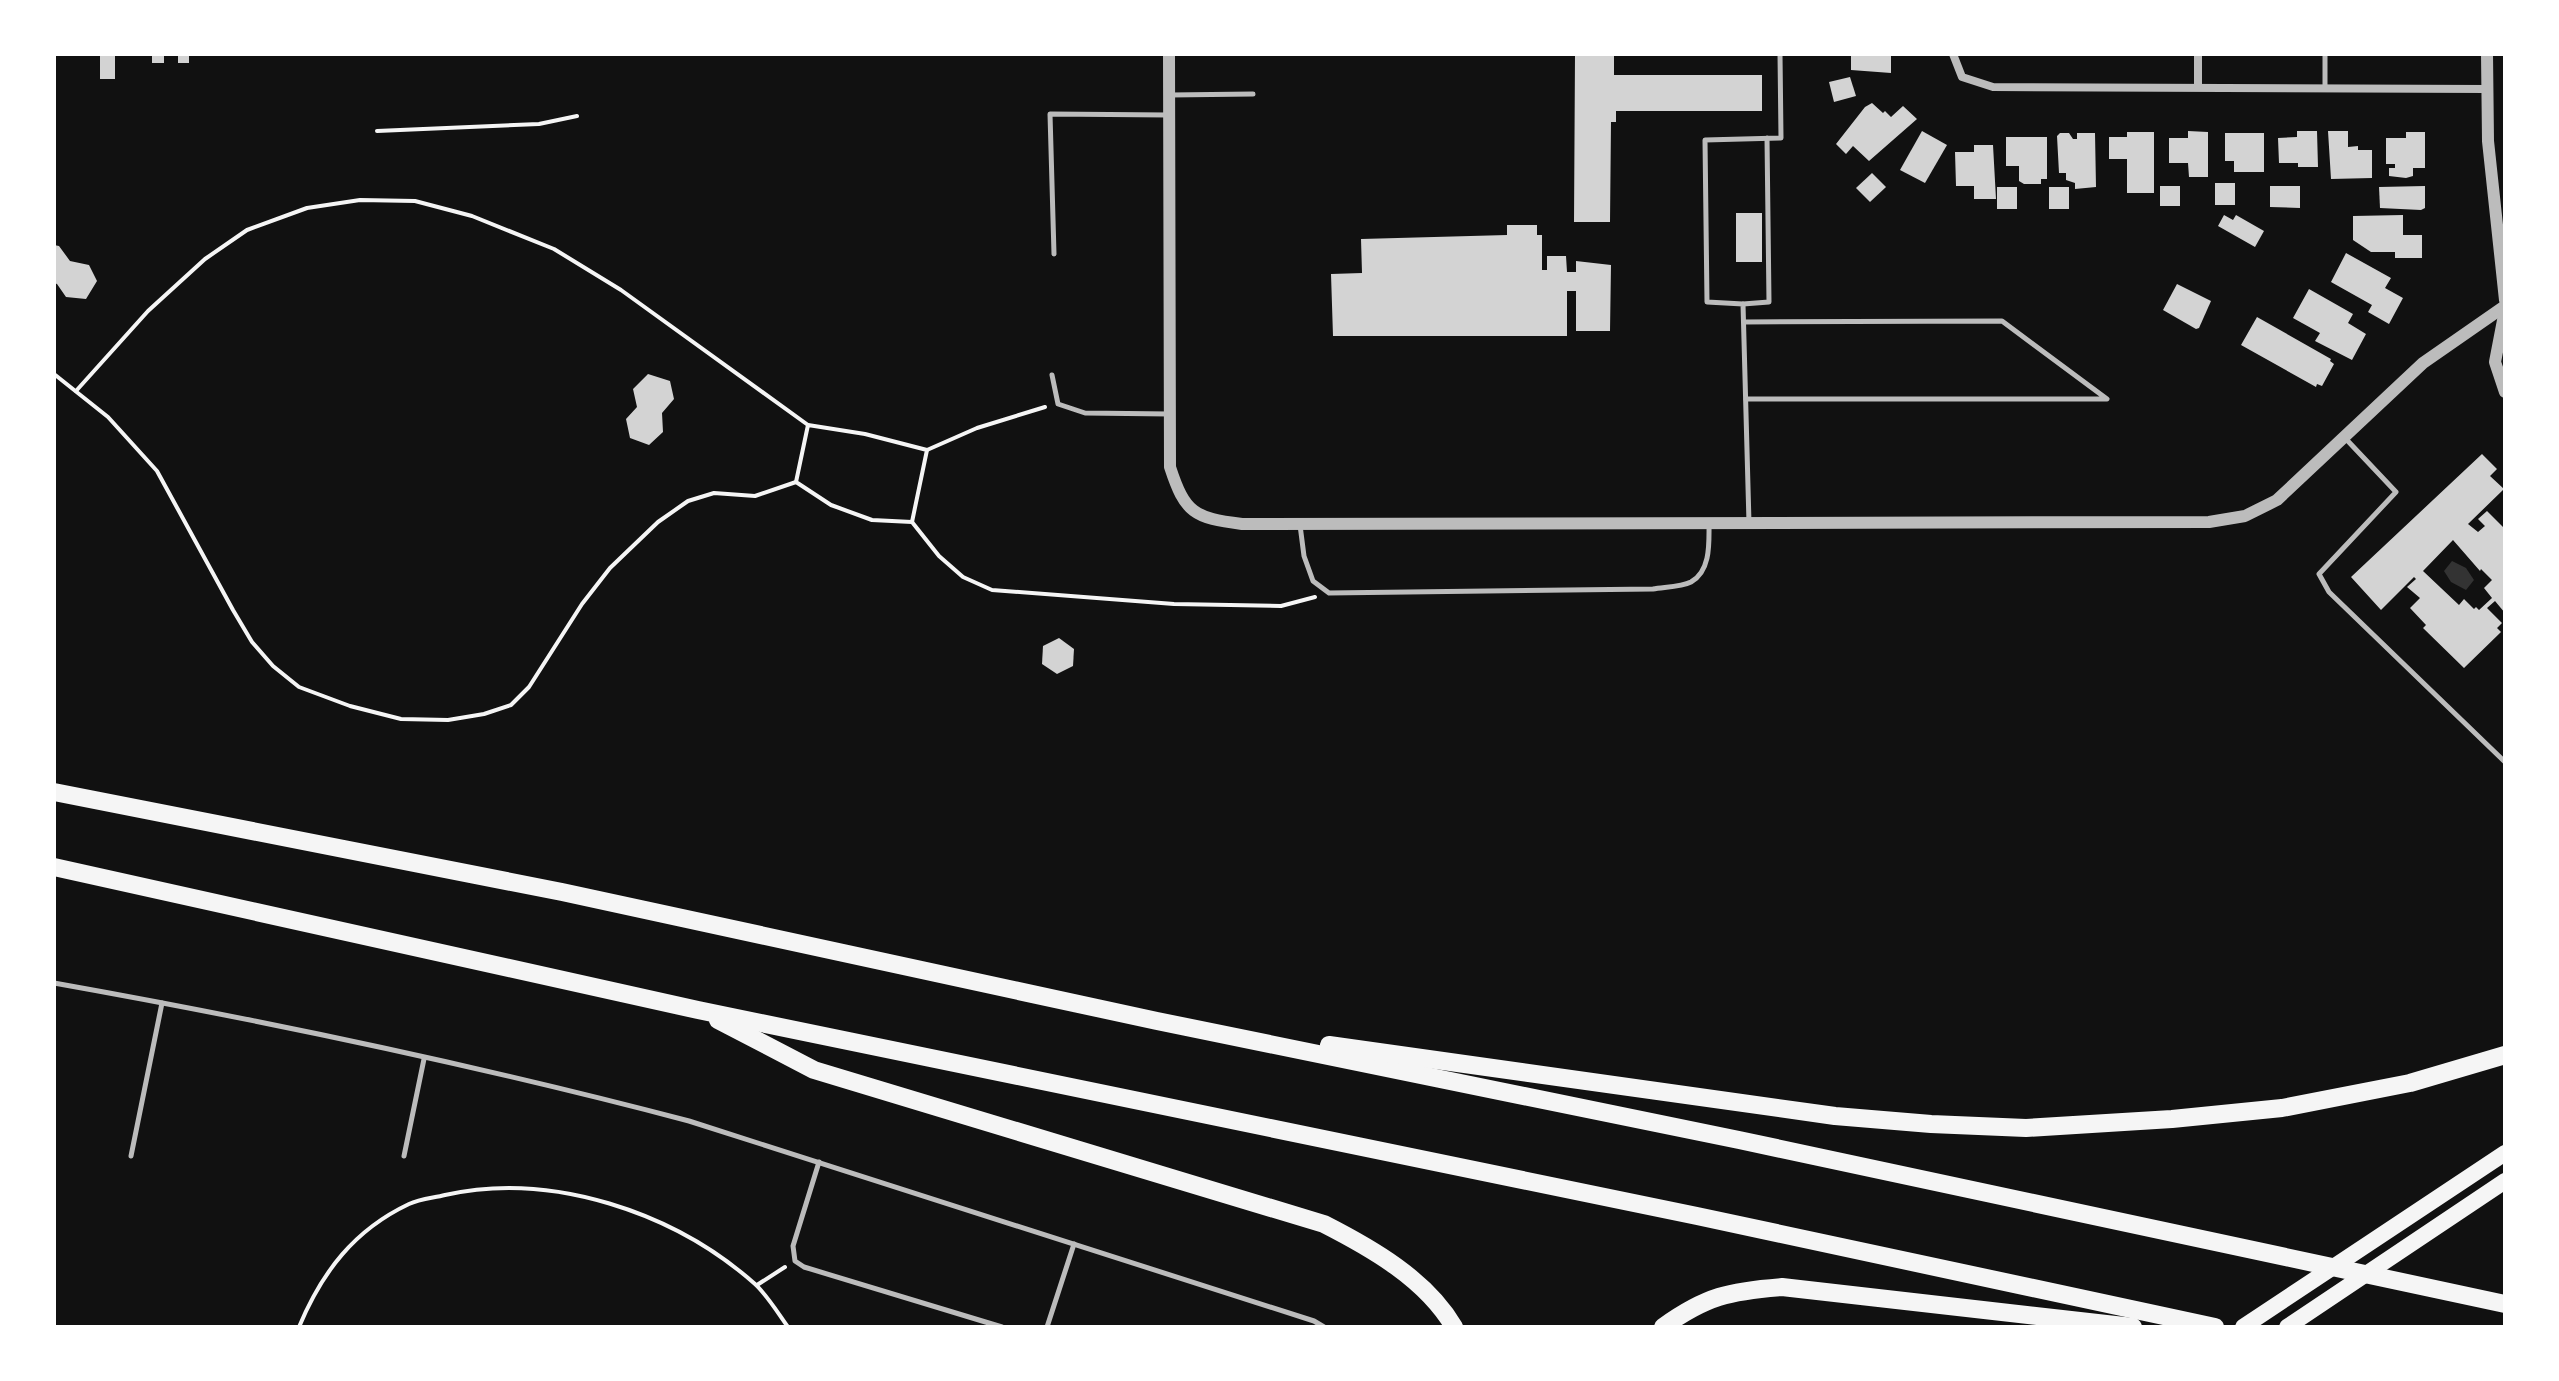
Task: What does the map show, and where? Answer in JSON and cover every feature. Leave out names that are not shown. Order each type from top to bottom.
[{"type":"highway","points":[[54,792],[562,892],[1157,1021],[1739,1140],[2505,1304]]},
{"type":"highway","points":[[54,867],[698,1010],[1697,1216],[2215,1327]]},
{"type":"highway","points":[[698,1010],[814,1070],[1324,1224],[1356,1241],[1407,1276],[1429,1296],[1454,1327]]},
{"type":"highway","points":[[1157,1021],[1835,1116],[2026,1128],[2282,1108],[2410,1083],[2505,1055]]},
{"type":"highway","points":[[2376,1277],[2505,1292]]},
{"type":"highway","points":[[1663,1327],[1693,1306],[1737,1290],[1782,1287],[2133,1327]]},
{"type":"main road","points":[[2243,1327],[2505,1153]]},
{"type":"main road","points":[[2287,1327],[2505,1181]]},
{"type":"street","points":[[1169,54],[1170,467],[1179,493],[1189,508],[1210,520],[1242,524],[2209,522],[2245,516],[2277,500],[2423,363],[2505,306]]},
{"type":"street","points":[[1953,54],[1962,77],[1993,87],[2488,89]]},
{"type":"street","points":[[2198,54],[2198,87]]},
{"type":"street","points":[[2487,54],[2491,170],[2505,306],[2495,362],[2505,392]]},
{"type":"lane","points":[[1767,138],[1769,302],[1707,302],[1705,140],[1767,138],[1781,138],[1780,54]]},
{"type":"lane","points":[[2325,54],[2325,87]]},
{"type":"lane","points":[[1169,95],[1253,94]]},
{"type":"lane","points":[[1054,254],[1050,114],[1169,115]]},
{"type":"lane","points":[[1743,304],[1749,524]]},
{"type":"lane","points":[[1744,322],[2002,321],[2107,399],[1746,399]]},
{"type":"lane","points":[[1052,375],[1058,404],[1085,413],[1170,414]]},
{"type":"lane","points":[[2344,438],[2396,492],[2319,574],[2329,592],[2505,762]]},
{"type":"lane","points":[[1300,524],[1304,556],[1313,581],[1329,593],[1653,589],[1691,582],[1704,568],[1709,546],[1709,524]]},
{"type":"lane","points":[[54,983],[162,1003],[600,1097],[689,1121],[1314,1321],[1324,1327]]},
{"type":"lane","points":[[131,1156],[162,1003]]},
{"type":"lane","points":[[404,1156],[424,1059]]},
{"type":"lane","points":[[819,1162],[793,1246],[795,1261],[804,1267],[1002,1327]]},
{"type":"lane","points":[[1047,1327],[1074,1244]]},
{"type":"path","points":[[377,131],[539,124],[577,116]]},
{"type":"path","points":[[76,391],[148,311],[205,259],[247,230],[307,208],[360,200],[415,201],[472,216],[554,249],[621,290],[808,425],[865,434],[927,450],[977,428],[1058,404]]},
{"type":"path","points":[[54,374],[108,417],[157,471],[252,642],[273,666],[299,687],[350,706],[401,719],[448,720],[484,714],[511,705],[529,687],[582,604],[610,568],[658,522],[688,501],[714,493],[755,496],[796,482]]},
{"type":"path","points":[[796,482],[808,425]]},
{"type":"path","points":[[912,522],[927,450]]},
{"type":"path","points":[[796,482],[831,505],[872,520],[912,522],[939,556],[963,577],[992,590],[1174,604],[1281,606],[1329,593]]},
{"type":"path","points":[[299,1327],[339,1255],[371,1227],[411,1202],[464,1191],[518,1187],[586,1198],[652,1219],[692,1239],[757,1285],[788,1327]]},
{"type":"path","points":[[757,1285],[795,1261]]},
{"type":"shaded area","points":[[2452,561],[2466,568],[2474,580],[2466,590],[2451,582],[2444,571]]},
{"type":"building","points":[[100,54],[115,54],[115,79],[100,79]]},
{"type":"building","points":[[152,54],[164,54],[164,63],[152,63]]},
{"type":"building","points":[[178,54],[189,54],[189,63],[178,63]]},
{"type":"building","points":[[1575,54],[1614,54],[1614,75],[1762,75],[1762,111],[1616,111],[1616,122],[1611,122],[1610,222],[1574,222]]},
{"type":"building","points":[[1851,54],[1891,54],[1891,73],[1851,70]]},
{"type":"building","points":[[1850,77],[1856,96],[1834,102],[1829,82]]},
{"type":"building","points":[[1872,103],[1891,117],[1903,106],[1917,119],[1869,161],[1853,146],[1846,154],[1836,144],[1865,107]]},
{"type":"building","points":[[1922,131],[1947,145],[1925,183],[1900,170]]},
{"type":"building","points":[[2188,131],[2208,132],[2208,177],[2189,177],[2188,163],[2169,163],[2169,138],[2188,138]]},
{"type":"building","points":[[2297,131],[2317,131],[2318,167],[2279,163],[2278,138],[2297,137]]},
{"type":"building","points":[[2328,131],[2348,131],[2348,147],[2372,150],[2372,178],[2331,179]]},
{"type":"building","points":[[2127,132],[2154,132],[2154,193],[2127,193],[2127,159],[2109,159],[2109,137],[2127,137]]},
{"type":"building","points":[[2406,132],[2425,132],[2425,168],[2413,168],[2413,176],[2406,178],[2389,176],[2389,168],[2395,168],[2395,164],[2386,164],[2386,138],[2406,138]]},
{"type":"building","points":[[2069,133],[2077,139],[2077,133],[2095,133],[2096,187],[2075,189],[2075,183],[2066,180],[2066,173],[2059,173],[2057,136]]},
{"type":"building","points":[[2225,133],[2264,133],[2264,172],[2234,172],[2234,161],[2225,161]]},
{"type":"building","points":[[2006,137],[2047,137],[2047,179],[2041,179],[2041,184],[2019,181],[2019,166],[2006,166]]},
{"type":"building","points":[[1974,145],[1993,145],[1996,199],[1974,199],[1974,186],[1956,186],[1955,152],[1974,152]]},
{"type":"building","points":[[1872,173],[1886,187],[1870,202],[1856,188]]},
{"type":"building","points":[[2215,183],[2235,183],[2235,205],[2215,205]]},
{"type":"building","points":[[2160,186],[2180,186],[2180,206],[2160,206]]},
{"type":"building","points":[[2270,186],[2300,186],[2300,208],[2270,207]]},
{"type":"building","points":[[2425,186],[2425,208],[2421,210],[2380,208],[2379,187]]},
{"type":"building","points":[[1997,187],[2017,187],[2017,209],[1997,209]]},
{"type":"building","points":[[2049,187],[2069,187],[2069,209],[2049,209]]},
{"type":"building","points":[[1736,213],[1762,213],[1762,262],[1736,262]]},
{"type":"building","points":[[2224,215],[2233,220],[2236,215],[2264,231],[2255,247],[2218,226]]},
{"type":"building","points":[[2403,215],[2403,235],[2422,235],[2422,258],[2395,258],[2395,252],[2371,252],[2353,240],[2353,216]]},
{"type":"building","points":[[1507,225],[1537,225],[1537,235],[1542,235],[1542,270],[1547,270],[1547,256],[1566,256],[1567,272],[1576,272],[1576,261],[1611,265],[1610,331],[1576,331],[1576,291],[1567,291],[1567,336],[1333,336],[1331,274],[1362,273],[1361,239],[1507,235]]},
{"type":"building","points":[[54,245],[59,246],[70,261],[89,265],[97,281],[86,299],[66,297],[54,283]]},
{"type":"building","points":[[2346,253],[2391,278],[2385,288],[2403,298],[2389,324],[2368,312],[2372,305],[2331,282]]},
{"type":"building","points":[[2177,284],[2211,301],[2199,328],[2163,310]]},
{"type":"building","points":[[2309,289],[2353,314],[2348,323],[2366,334],[2352,360],[2315,341],[2320,333],[2293,318]]},
{"type":"building","points":[[2257,317],[2331,359],[2334,364],[2322,386],[2317,384],[2316,387],[2241,345]]},
{"type":"building","points":[[648,374],[670,381],[674,399],[662,413],[663,432],[649,445],[630,438],[626,419],[637,407],[633,389]]},
{"type":"building","points":[[2482,454],[2497,469],[2490,476],[2504,489],[2468,524],[2478,532],[2485,526],[2478,519],[2487,511],[2505,529],[2505,613],[2495,601],[2487,608],[2502,623],[2497,628],[2501,632],[2464,668],[2423,628],[2426,625],[2410,608],[2420,598],[2407,587],[2416,579],[2414,577],[2381,610],[2351,577]],"holes":[[[2453,540],[2492,580],[2484,588],[2492,598],[2479,610],[2464,599],[2459,605],[2423,571]]]},
{"type":"building","points":[[1059,638],[1074,649],[1073,666],[1057,674],[1042,664],[1043,646]]}]
